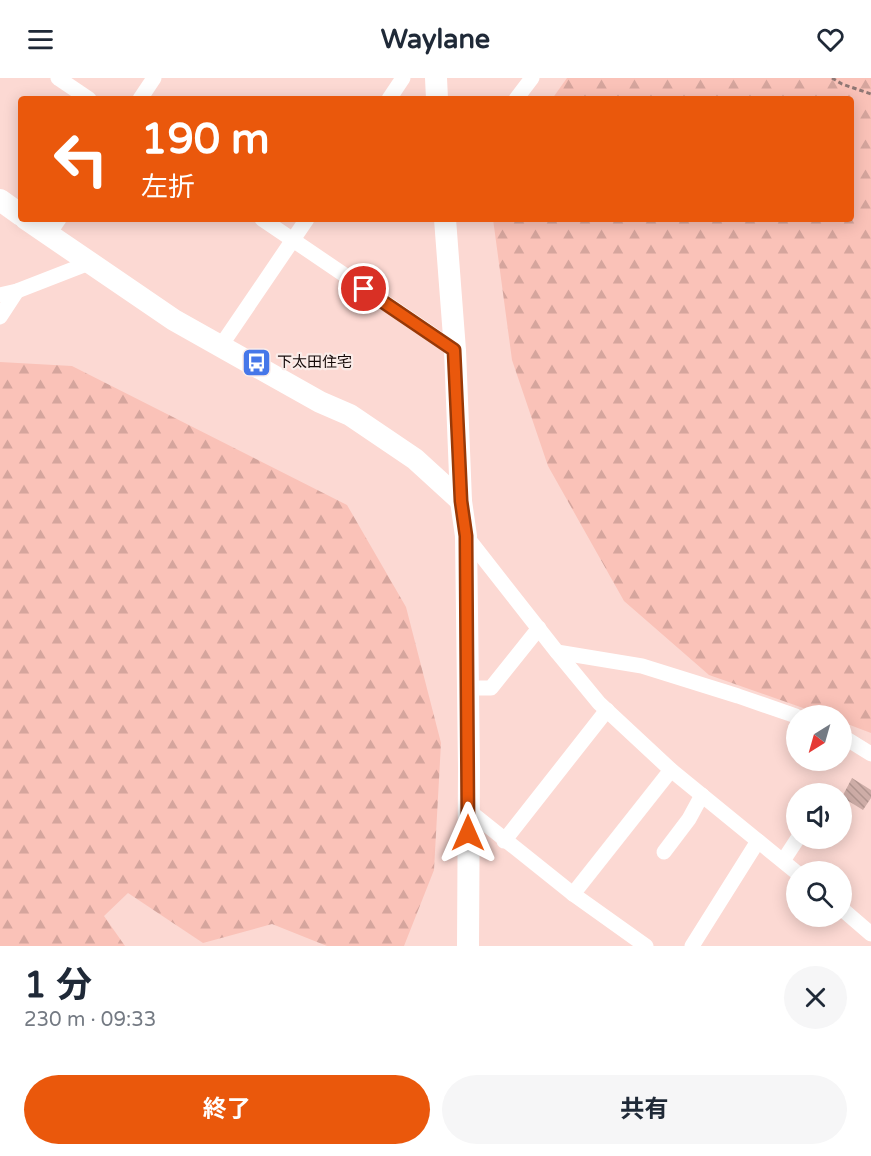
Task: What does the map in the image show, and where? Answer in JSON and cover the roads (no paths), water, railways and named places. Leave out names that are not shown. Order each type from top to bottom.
[{"type":"street","points":[[58,78],[85,96]]},
{"type":"street","points":[[142,96],[154,78]]},
{"type":"street","points":[[390,96],[403,78]]},
{"type":"street","points":[[436,78],[437,96]]},
{"type":"street","points":[[518,96],[532,78]]},
{"type":"street","points":[[0,200],[18,213]]},
{"type":"street","points":[[36,222],[54,227],[89,263],[174,320],[320,402],[350,416],[415,459],[461,501]]},
{"type":"street","points":[[266,222],[454,350]]},
{"type":"street","points":[[220,347],[304,222]]},
{"type":"street","points":[[445,222],[461,501],[466,536],[468,946]]},
{"type":"street","points":[[0,295],[17,291],[89,263]]},
{"type":"street","points":[[0,317],[17,291]]},
{"type":"street","points":[[466,536],[557,652],[607,710],[671,770],[786,864]]},
{"type":"street","points":[[468,688],[491,688],[539,628]]},
{"type":"street","points":[[557,652],[642,666],[786,713]]},
{"type":"street","points":[[504,841],[607,710]]},
{"type":"street","points":[[852,742],[871,754]]},
{"type":"street","points":[[573,894],[671,770]]},
{"type":"street","points":[[664,852],[689,819],[702,795]]},
{"type":"street","points":[[468,810],[573,894],[646,946]]},
{"type":"street","points":[[692,946],[758,841]]},
{"type":"street","points":[[783,861],[791,849]]},
{"type":"street","points":[[852,918],[871,934]]},
{"type":"place","name":"下太田住宅","points":[[256,362]]}]
